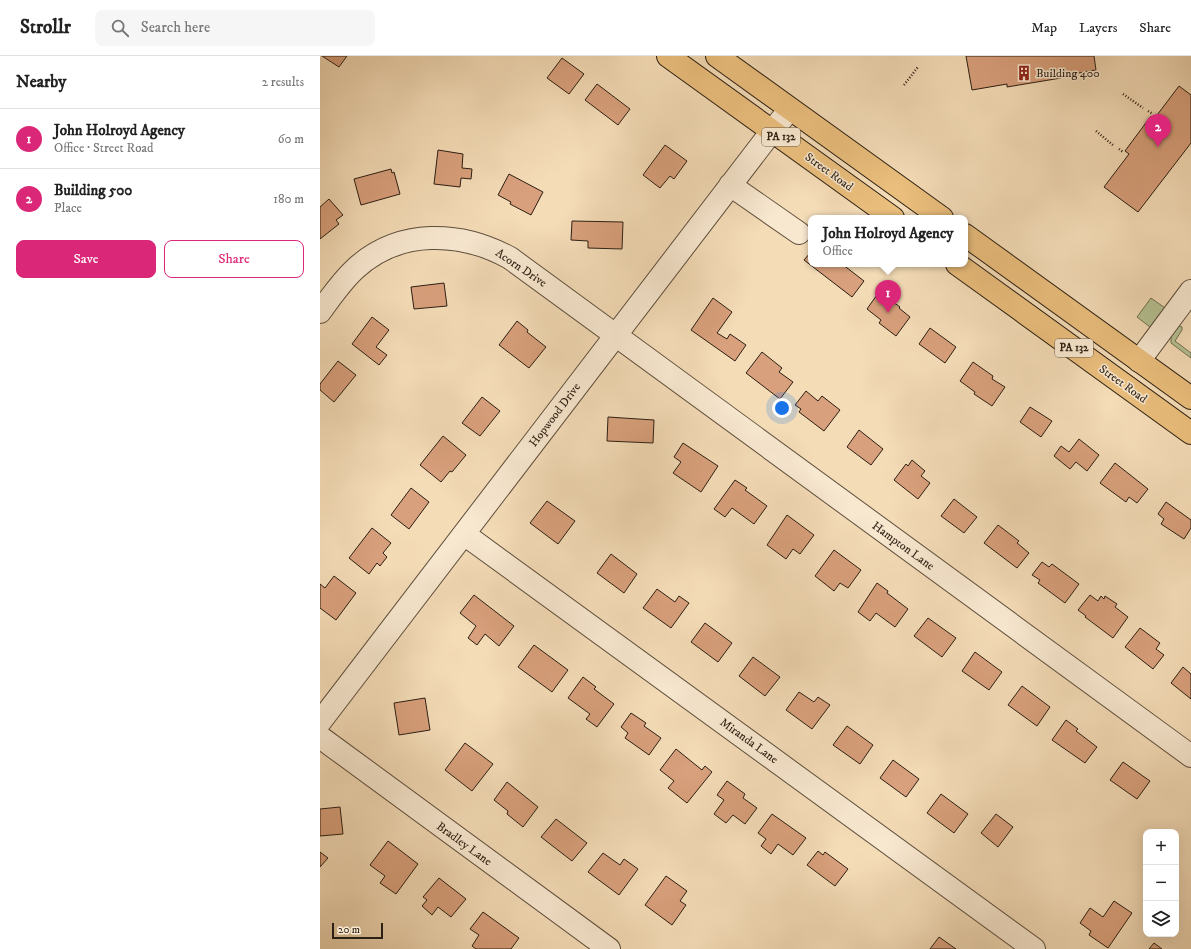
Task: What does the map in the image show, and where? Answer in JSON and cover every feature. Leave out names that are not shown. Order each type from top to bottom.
[{"type":"main road","name":"Street Road","points":[[668,56],[889,215]]},
{"type":"main road","name":"PA 132","points":[[717,56],[938,215]]},
{"type":"main road","name":"PA 132","points":[[968,237],[1191,398]]},
{"type":"main road","name":"Street Road","points":[[961,267],[1191,433]]},
{"type":"street","name":"Hopwood Drive","points":[[320,722],[730,185],[790,109]]},
{"type":"street","points":[[730,185],[799,233]]},
{"type":"street","name":"Acorn Drive","points":[[320,312],[343,281],[369,258],[393,246],[410,241],[436,237],[460,239],[495,250],[510,258],[615,336]]},
{"type":"street","points":[[1139,361],[1191,291]]},
{"type":"street","name":"Hampton Lane","points":[[615,336],[1191,756]]},
{"type":"street","name":"Miranda Lane","points":[[464,534],[1034,949]]},
{"type":"street","name":"Bradley Lane","points":[[320,737],[609,949]]},
{"type":"path","points":[[904,85],[918,67]]},
{"type":"path","points":[[1123,94],[1143,108]]},
{"type":"path","points":[[1148,111],[1152,114]]},
{"type":"path","points":[[1096,132],[1114,146]]},
{"type":"path","points":[[1119,149],[1123,152]]},
{"type":"green space","points":[[1151,298],[1165,308],[1150,327],[1137,317]]},
{"type":"green space","points":[[1177,325],[1182,327],[1182,330],[1175,341],[1191,353],[1191,358],[1171,343],[1171,336]]},
{"type":"building","points":[[322,56],[347,56],[339,67]]},
{"type":"building","name":"Building 400","points":[[966,56],[1094,56],[1096,70],[1061,76],[1061,78],[1007,87],[1007,84],[972,90]]},
{"type":"building","points":[[562,58],[584,74],[569,94],[547,78]]},
{"type":"building","points":[[597,84],[630,109],[618,125],[585,100]]},
{"type":"building","points":[[1179,86],[1191,95],[1191,143],[1138,212],[1104,187],[1129,154],[1125,151],[1151,116],[1154,119]]},
{"type":"building","points":[[665,145],[687,161],[674,179],[670,176],[660,188],[643,175]]},
{"type":"building","points":[[438,150],[463,154],[462,168],[472,169],[471,179],[461,178],[460,187],[434,184]]},
{"type":"building","points":[[391,169],[392,173],[394,172],[400,194],[361,205],[354,179]]},
{"type":"building","points":[[509,174],[543,192],[531,215],[510,204],[511,202],[498,195]]},
{"type":"building","points":[[329,199],[343,215],[336,220],[339,224],[320,239],[320,207]]},
{"type":"building","points":[[572,221],[623,222],[622,249],[588,248],[588,241],[571,240]]},
{"type":"building","points":[[808,255],[808,263],[804,260]]},
{"type":"building","points":[[813,267],[846,267],[864,281],[852,297]]},
{"type":"building","points":[[444,283],[447,306],[414,309],[411,287]]},
{"type":"building","points":[[879,292],[900,307],[899,308],[910,317],[896,336],[879,323],[881,320],[867,309]]},
{"type":"building","points":[[713,298],[732,312],[717,333],[727,339],[730,334],[746,345],[735,361],[691,330]]},
{"type":"building","points":[[372,317],[389,330],[376,347],[387,355],[379,365],[352,344]]},
{"type":"building","points":[[517,321],[528,330],[527,332],[546,347],[529,368],[499,345]]},
{"type":"building","points":[[930,328],[956,347],[945,363],[919,344]]},
{"type":"building","points":[[762,352],[782,368],[779,372],[793,382],[780,399],[746,373]]},
{"type":"building","points":[[338,361],[356,375],[334,402],[320,390],[320,384]]},
{"type":"building","points":[[973,362],[993,376],[992,379],[1005,387],[992,406],[974,394],[975,392],[960,381]]},
{"type":"building","points":[[806,391],[818,401],[822,396],[840,410],[824,431],[799,412],[801,409],[795,405]]},
{"type":"building","points":[[482,397],[500,411],[480,436],[462,423]]},
{"type":"building","points":[[1030,407],[1052,421],[1041,437],[1020,422]]},
{"type":"building","points":[[608,417],[654,420],[653,443],[607,441]]},
{"type":"building","points":[[859,430],[883,449],[871,465],[847,447]]},
{"type":"building","points":[[443,436],[466,455],[452,472],[450,471],[441,482],[420,465]]},
{"type":"building","points":[[1079,439],[1099,455],[1087,471],[1076,462],[1070,469],[1054,456],[1061,446],[1069,452]]},
{"type":"building","points":[[683,443],[718,466],[701,492],[673,473],[681,462],[674,457]]},
{"type":"building","points":[[912,460],[925,471],[921,476],[930,483],[918,499],[894,480],[906,464],[908,466]]},
{"type":"building","points":[[1115,463],[1148,489],[1137,503],[1129,497],[1126,502],[1100,483]]},
{"type":"building","points":[[735,480],[747,488],[745,490],[767,506],[754,524],[732,508],[725,517],[714,509]]},
{"type":"building","points":[[411,488],[429,502],[409,529],[391,515]]},
{"type":"building","points":[[954,499],[977,517],[964,533],[941,516]]},
{"type":"building","points":[[547,501],[575,521],[558,544],[530,523]]},
{"type":"building","points":[[1166,502],[1191,520],[1191,528],[1184,539],[1161,524],[1164,519],[1158,514]]},
{"type":"building","points":[[787,515],[814,535],[800,554],[793,549],[786,559],[767,545]]},
{"type":"building","points":[[998,525],[1019,541],[1017,543],[1029,553],[1017,568],[984,543]]},
{"type":"building","points":[[372,528],[391,543],[383,553],[387,557],[380,566],[377,563],[369,574],[349,558]]},
{"type":"building","points":[[834,550],[861,570],[848,588],[840,583],[834,591],[815,576]]},
{"type":"building","points":[[611,554],[637,574],[624,593],[597,573]]},
{"type":"building","points":[[1042,562],[1049,567],[1052,564],[1079,584],[1065,603],[1038,583],[1040,580],[1032,575]]},
{"type":"building","points":[[334,576],[356,593],[336,620],[320,608],[320,584],[325,588]]},
{"type":"building","points":[[877,583],[888,591],[887,593],[908,609],[895,627],[876,613],[870,621],[858,612]]},
{"type":"building","points":[[657,589],[675,602],[679,596],[689,603],[671,628],[643,608]]},
{"type":"building","points":[[474,595],[514,626],[499,646],[485,634],[477,645],[468,638],[476,626],[460,613]]},
{"type":"building","points":[[1090,595],[1098,601],[1101,596],[1104,599],[1105,596],[1117,604],[1115,607],[1128,617],[1113,638],[1078,610]]},
{"type":"building","points":[[928,618],[956,638],[942,657],[914,636]]},
{"type":"building","points":[[705,623],[732,643],[718,662],[691,642]]},
{"type":"building","points":[[1140,628],[1160,643],[1156,649],[1164,655],[1153,669],[1125,647]]},
{"type":"building","points":[[534,645],[568,670],[552,692],[518,667]]},
{"type":"building","points":[[975,652],[1002,672],[989,690],[962,671]]},
{"type":"building","points":[[753,657],[780,677],[765,696],[739,676]]},
{"type":"building","points":[[1183,667],[1191,674],[1191,699],[1171,683]]},
{"type":"building","points":[[583,677],[596,687],[594,689],[614,704],[597,727],[586,719],[590,714],[568,698]]},
{"type":"building","points":[[1022,686],[1050,707],[1037,726],[1008,705]]},
{"type":"building","points":[[799,692],[814,702],[818,697],[830,705],[812,729],[786,710]]},
{"type":"building","points":[[425,698],[430,730],[399,735],[394,703]]},
{"type":"building","points":[[631,713],[646,723],[644,726],[661,738],[649,755],[625,738],[628,733],[621,727]]},
{"type":"building","points":[[1066,720],[1078,729],[1076,731],[1097,747],[1085,763],[1052,740]]},
{"type":"building","points":[[847,726],[873,745],[860,764],[833,745]]},
{"type":"building","points":[[465,743],[493,764],[472,791],[445,770]]},
{"type":"building","points":[[676,749],[702,770],[705,766],[712,772],[687,803],[668,788],[674,781],[660,770]]},
{"type":"building","points":[[893,760],[919,779],[906,797],[880,778]]},
{"type":"building","points":[[1123,762],[1150,781],[1137,799],[1110,780]]},
{"type":"building","points":[[727,781],[745,794],[743,798],[757,808],[745,824],[733,815],[726,823],[714,814],[724,800],[717,795]]},
{"type":"building","points":[[507,782],[538,807],[523,827],[507,814],[508,811],[494,800]]},
{"type":"building","points":[[941,794],[968,814],[954,833],[927,813]]},
{"type":"building","points":[[340,807],[343,834],[320,836],[320,809]]},
{"type":"building","points":[[772,814],[806,838],[793,855],[778,844],[771,854],[761,846],[766,839],[758,833]]},
{"type":"building","points":[[996,814],[1013,827],[998,847],[981,833]]},
{"type":"building","points":[[556,819],[587,843],[572,861],[541,837]]},
{"type":"building","points":[[388,841],[418,864],[396,894],[380,883],[385,876],[370,865]]},
{"type":"building","points":[[818,851],[823,855],[825,852],[848,869],[835,886],[807,865]]},
{"type":"building","points":[[320,852],[328,858],[320,867]]},
{"type":"building","points":[[603,853],[620,865],[624,859],[638,869],[619,895],[588,872]]},
{"type":"building","points":[[666,876],[687,891],[680,901],[686,905],[672,925],[645,905]]},
{"type":"building","points":[[439,878],[466,899],[451,917],[438,907],[432,915],[422,906],[427,900],[423,897]]},
{"type":"building","points":[[1114,901],[1132,913],[1108,948],[1089,935],[1091,931],[1080,923],[1090,908],[1103,917]]},
{"type":"building","points":[[483,912],[519,938],[511,949],[476,949],[472,946],[479,935],[470,929]]},
{"type":"building","points":[[939,937],[956,949],[930,949]]},
{"type":"building","points":[[1154,943],[1162,949],[1149,949]]},
{"type":"place","name":"Building 400","points":[[1024,73]]},
{"type":"place","name":"Building 500","points":[[1158,147]]},
{"type":"place","name":"John Holroyd Agency","points":[[888,313]]}]
